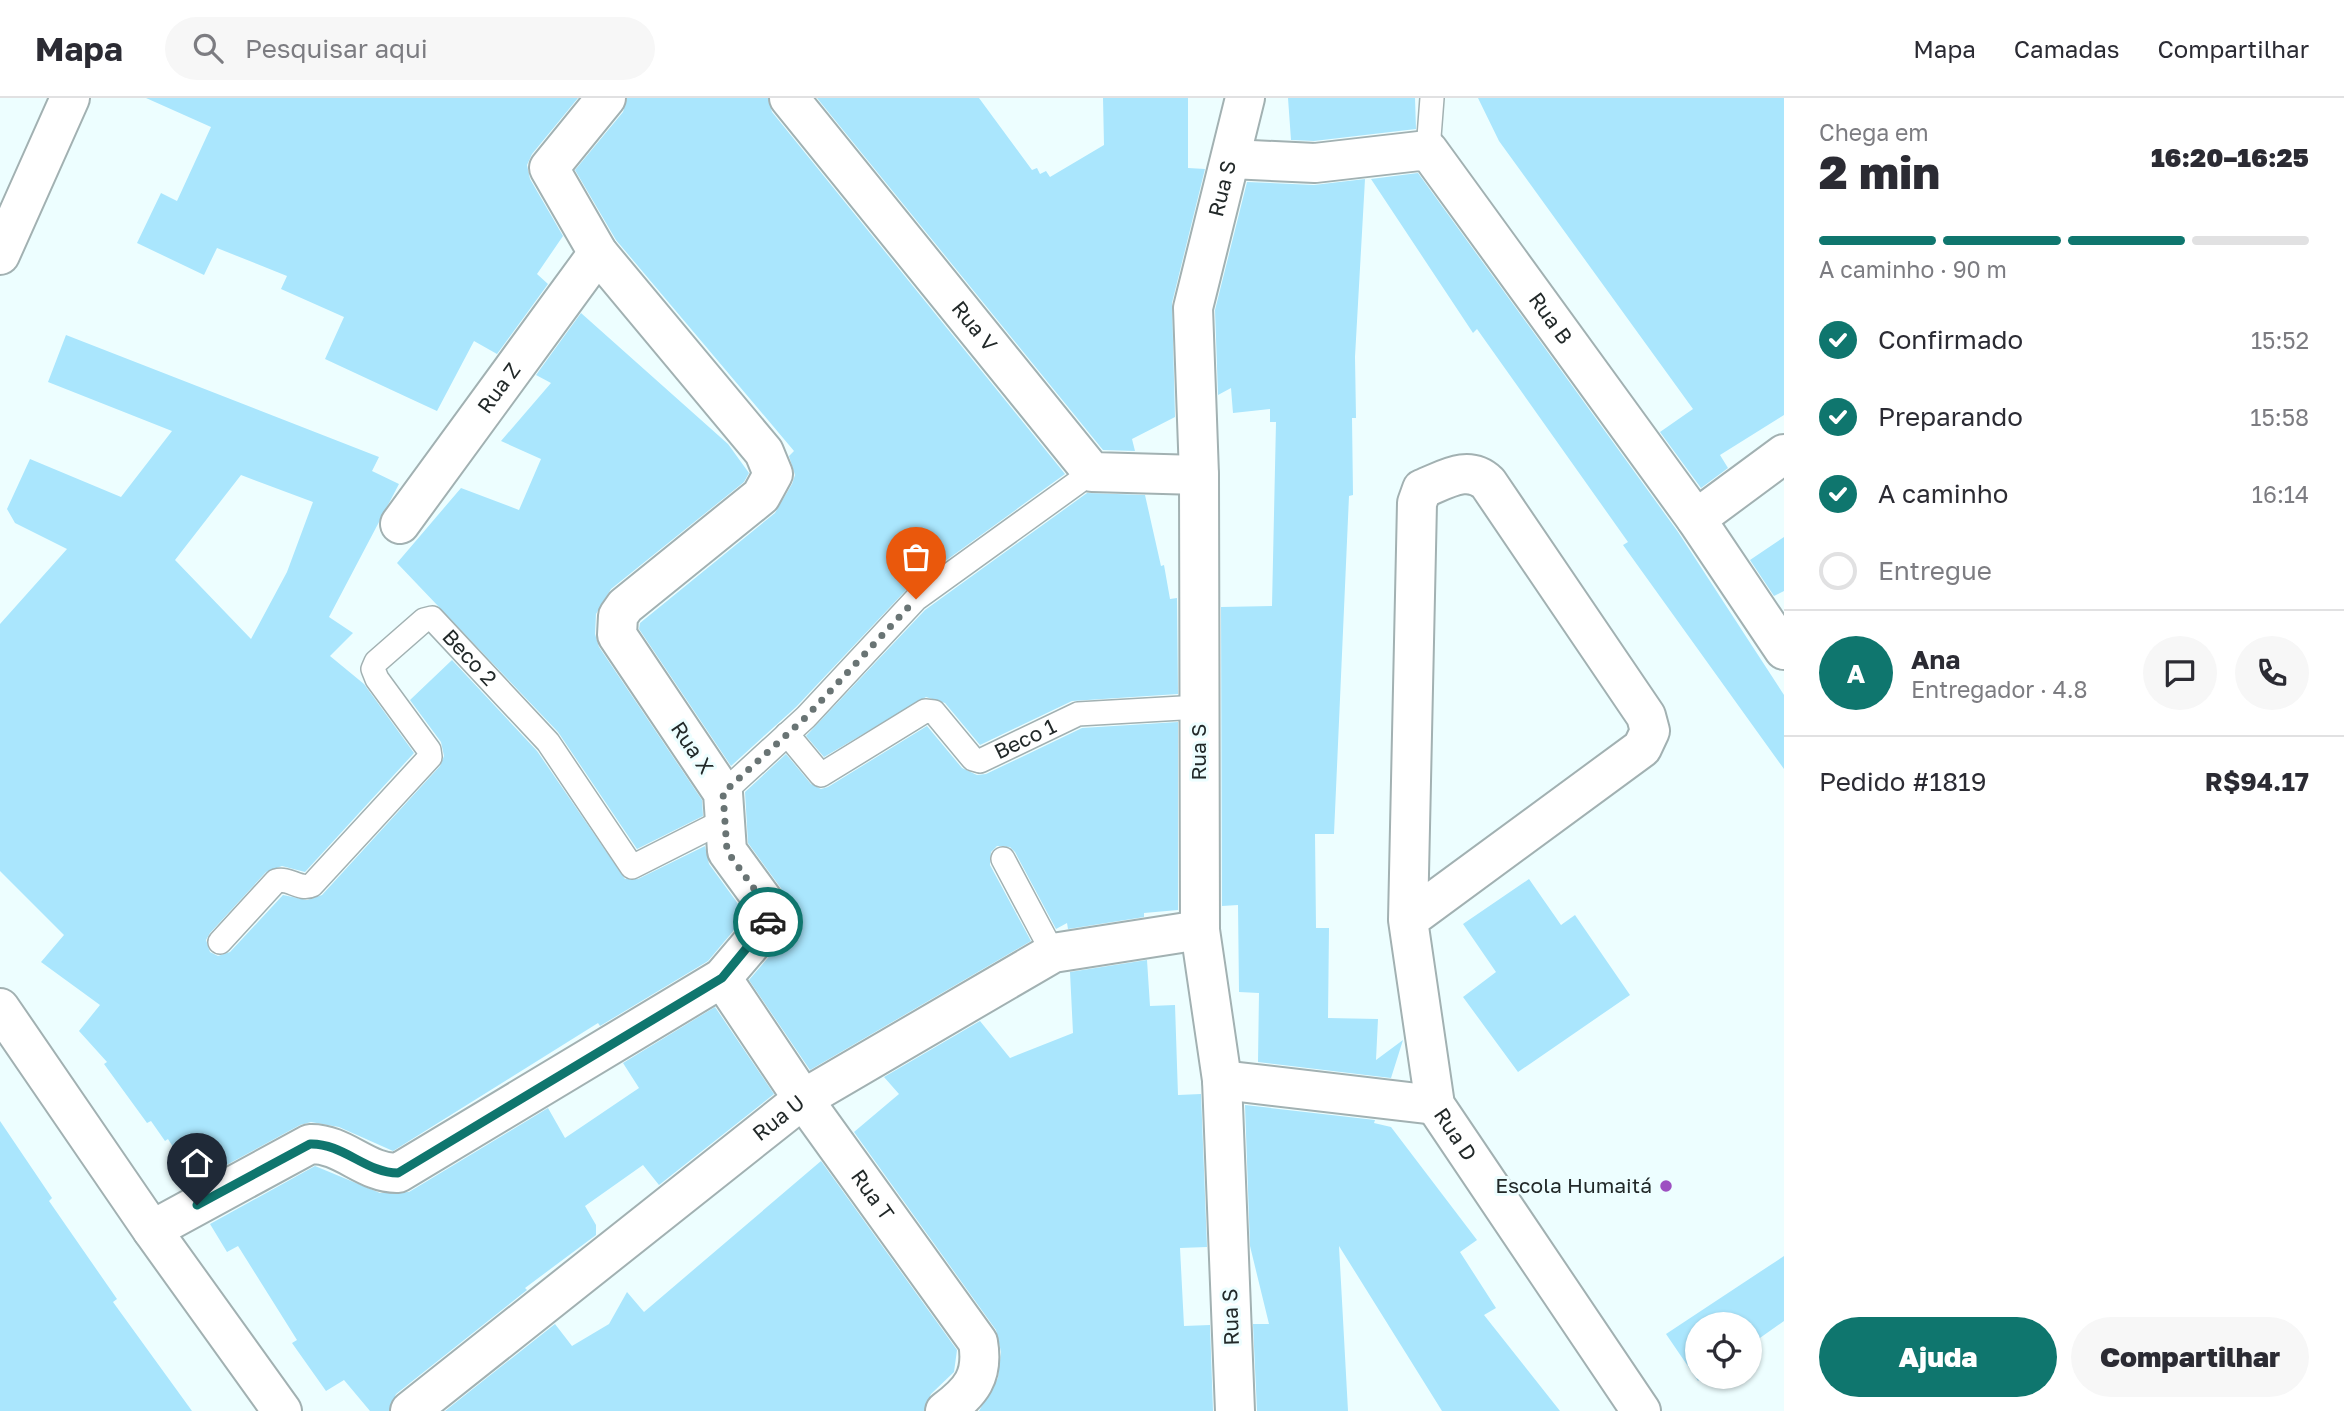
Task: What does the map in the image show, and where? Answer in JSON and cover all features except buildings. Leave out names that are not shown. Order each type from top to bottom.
[{"type":"street","points":[[0,255],[70,98]]},
{"type":"street","name":"Rua X","points":[[152,1230],[310,1144],[325,1144],[385,1173],[398,1173],[722,978],[762,932],[769,918],[765,904],[727,851],[723,807],[621,644],[616,626],[625,606],[761,496],[773,474],[765,452],[598,253],[549,169],[606,98]]},
{"type":"street","name":"Rua V","points":[[789,98],[1091,472]]},
{"type":"street","name":"Rua S","points":[[1235,1411],[1222,1080],[1200,930],[1199,475],[1193,308],[1245,98]]},
{"type":"street","points":[[1231,159],[1315,163],[1428,150]]},
{"type":"street","name":"Rua B","points":[[1428,150],[1696,519],[1784,650]]},
{"type":"street","name":"Rua Z","points":[[400,524],[598,253]]},
{"type":"street","points":[[1696,519],[1784,454]]},
{"type":"street","points":[[1408,920],[1642,748],[1650,731],[1646,716],[1488,483],[1479,474],[1469,471],[1422,489],[1417,503],[1408,920],[1435,1105]]},
{"type":"street","points":[[1091,472],[1199,475]]},
{"type":"street","name":"Rua U","points":[[410,1411],[803,1099],[1053,953],[1200,930]]},
{"type":"street","name":"Rua T","points":[[722,978],[803,1099],[978,1342],[981,1359],[978,1376],[972,1388],[945,1411]]},
{"type":"street","points":[[0,1008],[152,1230],[282,1411]]},
{"type":"street","name":"Rua D","points":[[1222,1080],[1435,1105],[1641,1411]]},
{"type":"lane","points":[[1428,150],[1432,98]]},
{"type":"lane","points":[[723,807],[787,734],[916,599],[1091,472]]},
{"type":"lane","name":"Beco 2","points":[[220,942],[276,881],[284,880],[305,887],[312,885],[430,757],[429,750],[377,679],[373,669],[376,662],[424,620],[432,618],[437,622],[548,742],[632,867],[723,807]]},
{"type":"lane","name":"Beco 1","points":[[787,734],[821,775],[925,711],[934,712],[973,759],[980,761],[1078,714],[1199,706]]},
{"type":"lane","points":[[1003,859],[1053,953]]},
{"type":"way so far","points":[[768,922],[765,904],[727,851],[723,793],[806,717],[916,599]]},
{"type":"place","name":"Escola Humaitá","points":[[1666,1186]]},
{"type":"route","points":[[197,1205],[310,1144],[325,1144],[385,1173],[398,1173],[722,978],[768,922]]}]
